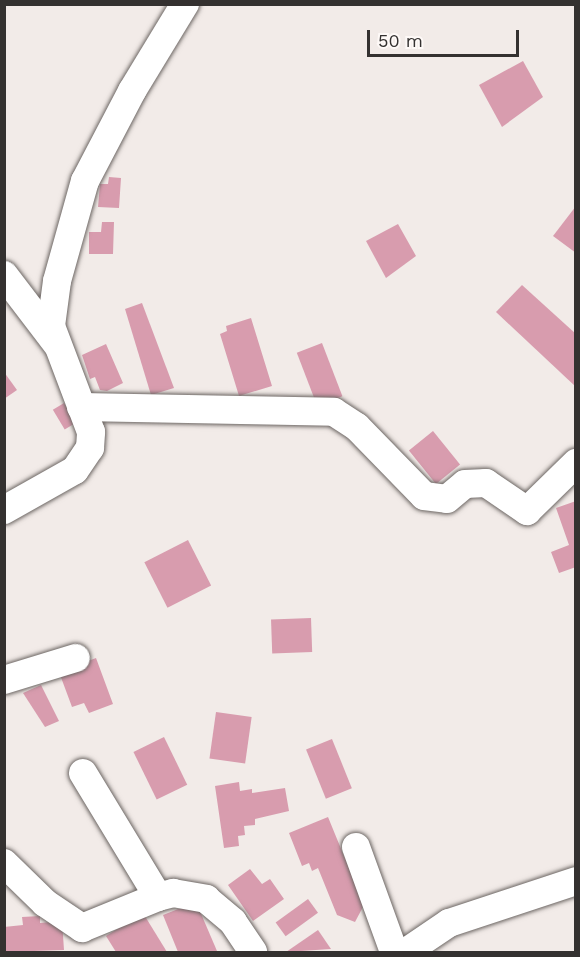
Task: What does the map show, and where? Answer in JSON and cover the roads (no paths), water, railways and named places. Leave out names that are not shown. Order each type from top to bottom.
[{"type":"street","points":[[4,510],[60,480],[85,457],[92,440],[51,326],[57,281],[85,181],[132,91],[185,4]]},
{"type":"street","points":[[4,275],[56,343]]},
{"type":"street","points":[[81,407],[334,412],[357,427],[424,496],[447,499],[465,484],[486,483],[527,511],[576,464]]},
{"type":"street","points":[[4,680],[76,658]]},
{"type":"street","points":[[83,773],[158,897]]},
{"type":"street","points":[[356,847],[394,952]]},
{"type":"street","points":[[4,863],[45,903],[82,927],[173,893],[206,899],[233,922],[253,952]]},
{"type":"street","points":[[406,952],[449,923],[576,881]]}]
